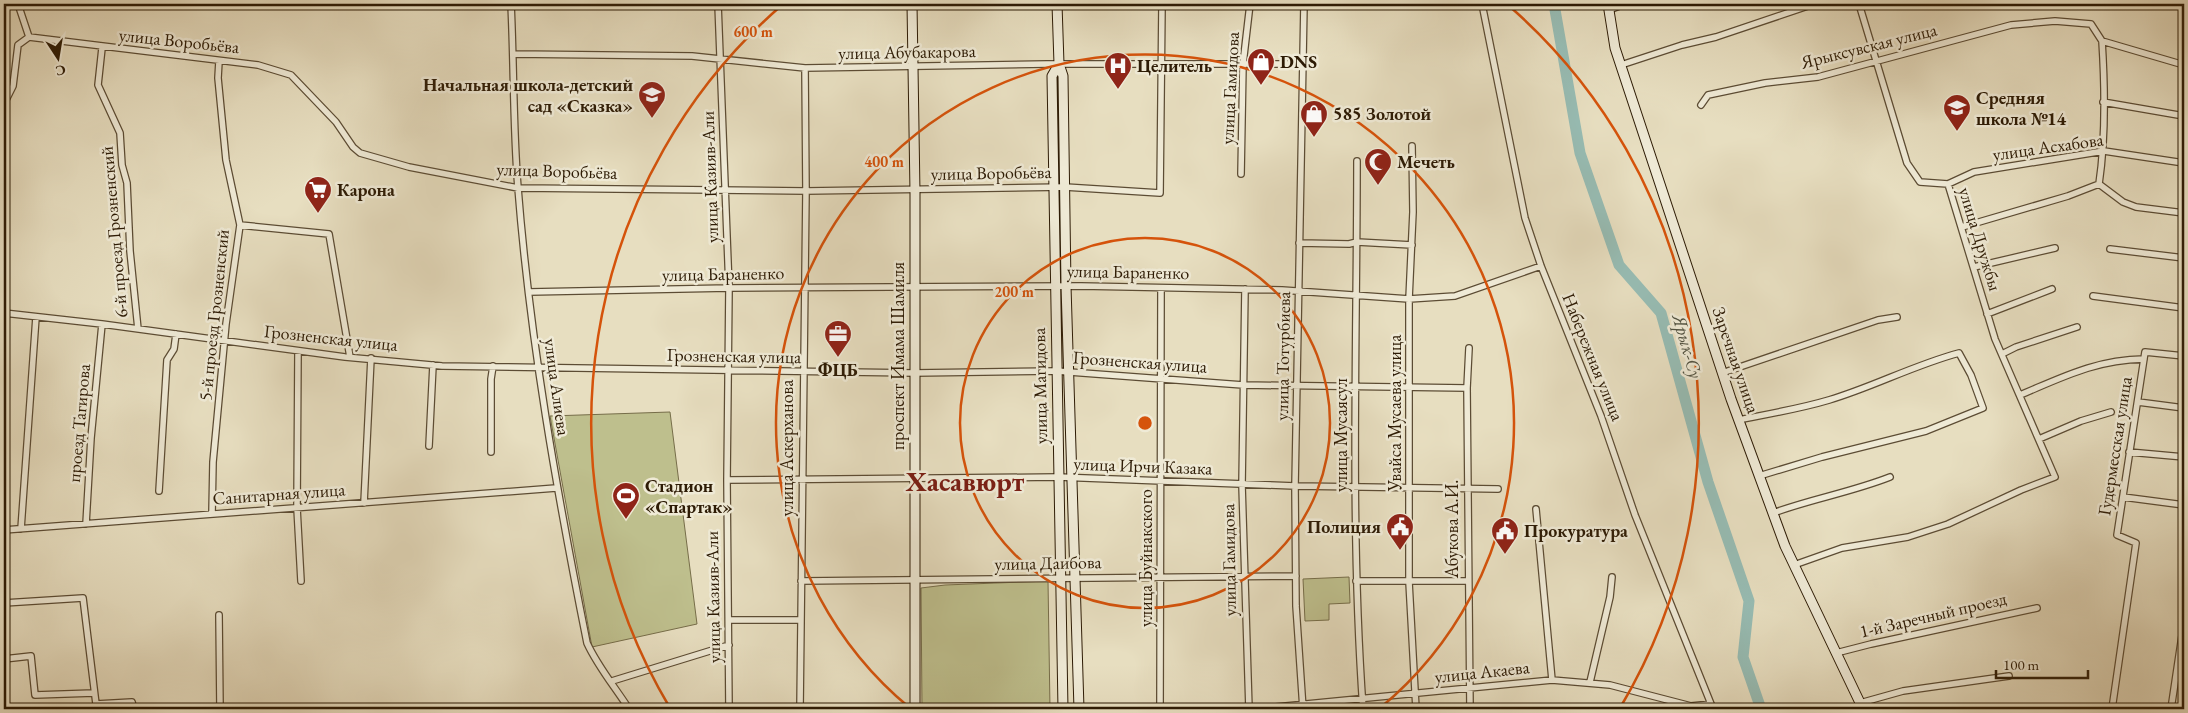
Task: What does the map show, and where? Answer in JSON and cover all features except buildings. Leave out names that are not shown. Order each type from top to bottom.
[{"type":"main road","name":"проспект Имама Шамиля","points":[[912,4],[915,709]]},
{"type":"main road","name":"улица Магидова","points":[[1058,4],[1059,64],[1063,76],[1066,286],[1079,709]]},
{"type":"main road","name":"Заречная улица","points":[[1608,7],[1615,48],[1738,420],[1794,565],[1861,706]]},
{"type":"main road","name":"улица Магидова","points":[[1059,64],[1052,76],[1062,709]]},
{"type":"street","points":[[4,104],[13,86],[18,45],[29,37],[18,4]]},
{"type":"street","name":"улица Алиева","points":[[510,4],[514,54],[518,188],[529,292],[556,488],[587,643],[594,658],[612,681],[629,709]]},
{"type":"street","name":"улица Казияв-Али","points":[[718,4],[729,288],[727,480],[729,709]]},
{"type":"street","points":[[1161,64],[1162,4]]},
{"type":"street","name":"улица Гамидова","points":[[1242,174],[1243,64],[1250,4]]},
{"type":"street","name":"улица Тотурбиева","points":[[1303,707],[1296,606],[1295,486],[1304,4]]},
{"type":"street","name":"Набережная улица","points":[[1482,4],[1525,218],[1541,266],[1601,416],[1635,515],[1712,706]]},
{"type":"street","name":"Заречная улица","points":[[1608,7],[1625,4]]},
{"type":"street","points":[[1621,65],[1682,45],[1716,37],[1814,4]]},
{"type":"street","name":"улица Дружбы","points":[[1794,565],[1842,548],[1908,537],[1948,524],[2021,490],[2055,477],[2002,354],[1987,314],[1948,184],[1920,182],[1908,163],[1858,4]]},
{"type":"street","name":"Ярыксувская улица","points":[[1701,105],[1708,95],[1766,83],[1818,77],[2012,25],[2055,21],[2091,24],[2102,41]]},
{"type":"street","name":"улица Воробьёва","points":[[29,37],[102,48],[258,65],[291,75],[336,122],[360,153],[409,167],[518,188],[806,191],[1065,187],[1160,193],[1161,64]]},
{"type":"street","points":[[2099,184],[2104,151],[2103,102],[2105,78],[2102,41],[2184,65]]},
{"type":"street","name":"6-й проезд Грозненский","points":[[102,48],[98,85],[120,133],[122,164],[127,183],[130,251],[138,329]]},
{"type":"street","name":"улица Абубакарова","points":[[514,54],[692,56],[805,68],[1059,64],[1302,64]]},
{"type":"street","name":"5-й проезд Грозненский","points":[[212,514],[213,462],[225,341],[240,225],[226,160],[218,78],[219,61]]},
{"type":"street","name":"улица Аскерханова","points":[[800,709],[806,191],[805,68]]},
{"type":"street","points":[[2103,102],[2184,116]]},
{"type":"street","name":"Увайса Мусаева улица","points":[[1412,146],[1412,245],[1409,299],[1409,582],[1416,709]]},
{"type":"street","name":"улица Асхабова","points":[[1948,184],[1974,172],[2104,151],[2184,163]]},
{"type":"street","name":"улица Мусаясул","points":[[1357,160],[1356,582],[1363,709]]},
{"type":"street","points":[[2099,184],[2123,202],[2136,207],[2184,213]]},
{"type":"street","points":[[1962,227],[2068,196],[2099,184]]},
{"type":"street","points":[[240,225],[328,234],[350,357]]},
{"type":"street","points":[[1299,244],[1349,244],[1357,242],[1412,245]]},
{"type":"street","points":[[1974,267],[2055,248]]},
{"type":"street","points":[[2110,248],[2184,258]]},
{"type":"street","name":"улица Бараненко","points":[[529,292],[729,288],[1066,286],[1299,291],[1409,299],[1455,296],[1541,266]]},
{"type":"street","name":"улица Буйнакского","points":[[1160,709],[1161,288]]},
{"type":"street","name":"улица Гамидова","points":[[1245,289],[1242,485],[1248,709]]},
{"type":"street","points":[[1987,314],[2052,289]]},
{"type":"street","points":[[2093,296],[2184,308]]},
{"type":"street","name":"Грозненская улица","points":[[4,313],[350,357],[433,365],[803,372],[1056,371],[1243,385],[1467,388]]},
{"type":"street","points":[[21,529],[36,317]]},
{"type":"street","points":[[1722,373],[1859,326],[1897,317]]},
{"type":"street","name":"проезд Тагирова","points":[[86,524],[91,438],[102,324]]},
{"type":"street","points":[[2002,354],[2016,347],[2077,327]]},
{"type":"street","points":[[159,491],[167,360],[174,349],[176,334]]},
{"type":"street","name":"Абукова А.И.","points":[[1469,348],[1467,489],[1470,709]]},
{"type":"street","points":[[298,350],[297,508],[301,581]]},
{"type":"street","name":"Гудермесская улица","points":[[2112,709],[2136,543],[2117,535],[2145,352],[2184,356]]},
{"type":"street","points":[[1738,420],[1829,400],[1915,369],[1936,359],[1959,353],[1971,375],[1983,408],[1926,431],[1822,457],[1759,476]]},
{"type":"street","points":[[364,503],[371,358]]},
{"type":"street","points":[[2020,395],[2093,365],[2122,359],[2144,359]]},
{"type":"street","points":[[429,446],[433,365]]},
{"type":"street","points":[[492,452],[491,379],[493,366]]},
{"type":"street","points":[[2138,402],[2184,408]]},
{"type":"street","points":[[2039,439],[2081,421],[2111,412]]},
{"type":"street","points":[[2130,452],[2184,456]]},
{"type":"street","name":"улица Ирчи Казака","points":[[727,480],[1058,477],[1242,485],[1498,488]]},
{"type":"street","points":[[1773,512],[1804,501],[1857,488],[1890,477]]},
{"type":"street","name":"Санитарная улица","points":[[4,530],[556,488]]},
{"type":"street","points":[[2123,497],[2184,505]]},
{"type":"street","points":[[1536,509],[1552,680]]},
{"type":"street","name":"улица Даибова","points":[[801,581],[1296,576]]},
{"type":"street","points":[[1590,682],[1610,597],[1612,577]]},
{"type":"street","points":[[1356,582],[1468,581]]},
{"type":"street","points":[[4,603],[83,598],[96,707],[132,702],[134,709]]},
{"type":"street","name":"1-й Заречный проезд","points":[[1836,653],[2036,608]]},
{"type":"street","points":[[219,615],[220,709]]},
{"type":"street","points":[[729,620],[801,620]]},
{"type":"street","points":[[2171,709],[2184,622]]},
{"type":"street","points":[[612,681],[729,646]]},
{"type":"street","points":[[4,659],[31,656],[35,695],[94,693]]},
{"type":"street","points":[[1861,706],[1903,691],[2009,676]]},
{"type":"street","name":"улица Акаева","points":[[1254,709],[1303,707],[1362,699],[1552,680],[1590,682],[1630,689],[1684,704],[1712,706]]},
{"type":"green space","name":"Стадион «Спартак»","points":[[670,412],[697,624],[592,647],[550,416]]},
{"type":"green space","points":[[1349,577],[1350,603],[1329,604],[1329,620],[1305,621],[1303,579]]},
{"type":"green space","points":[[1048,581],[1050,709],[922,709],[921,588],[945,585]]},
{"type":"waterway","name":"Ярык-Су","points":[[1554,4],[1580,153],[1619,265],[1661,313],[1708,482],[1749,601],[1743,657],[1761,709]]},
{"type":"place","name":"DNS","points":[[1261,86]]},
{"type":"place","name":"Целитель","points":[[1118,90]]},
{"type":"place","name":"Начальная школа-детский сад «Сказка»","points":[[652,119]]},
{"type":"place","name":"Средняя школа №14","points":[[1957,132]]},
{"type":"place","name":"585 Золотой","points":[[1314,138]]},
{"type":"place","name":"Мечеть","points":[[1378,186]]},
{"type":"place","name":"Карона","points":[[318,214]]},
{"type":"place","name":"ФЦБ","points":[[838,358]]},
{"type":"place","name":"Стадион «Спартак»","points":[[626,520]]},
{"type":"place","name":"Полиция","points":[[1400,551]]},
{"type":"place","name":"Прокуратура","points":[[1505,555]]},
{"type":"district","name":"Хасавюрт","points":[[965,481]]}]
